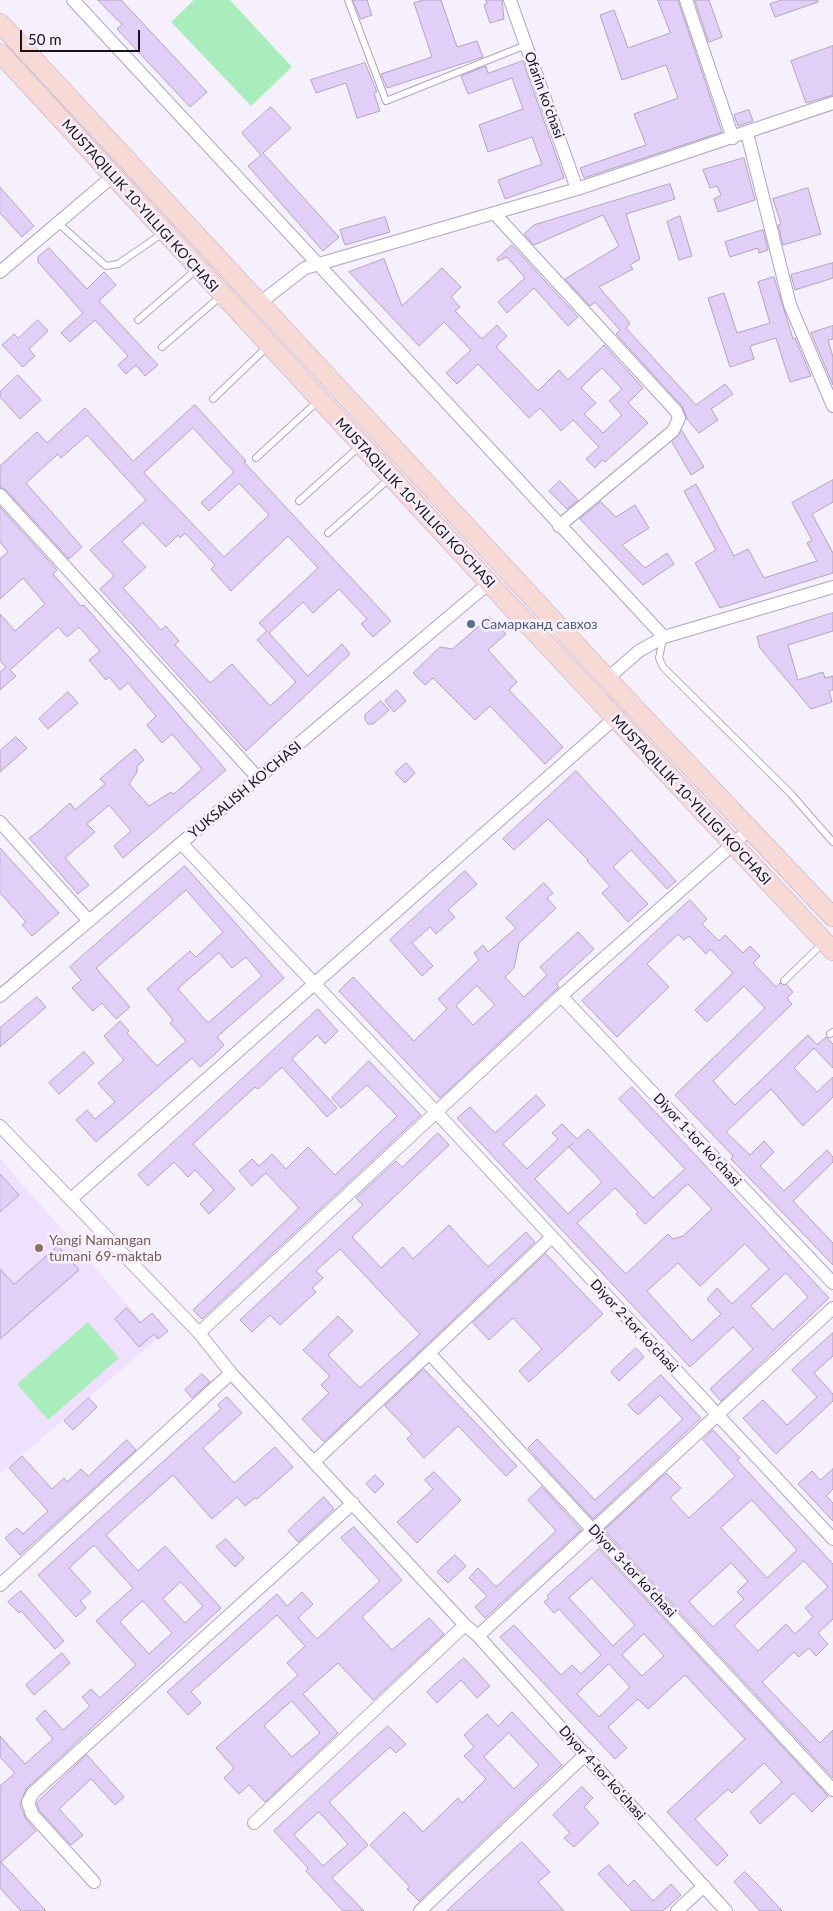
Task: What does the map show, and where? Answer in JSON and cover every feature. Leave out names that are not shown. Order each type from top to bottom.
[{"type":"main road","name":"MUSTAQILLIK 10-YILLIGI KO'CHASI","points":[[0,24],[749,830],[833,917]]},
{"type":"main road","name":"MUSTAQILLIK 10-YILLIGI KO'CHASI","points":[[0,53],[360,445],[829,947]]},
{"type":"street","points":[[73,0],[320,264],[664,637]]},
{"type":"street","name":"Ofarin koʻchasi","points":[[510,0],[578,189]]},
{"type":"street","points":[[686,0],[732,138]]},
{"type":"street","points":[[260,302],[305,268],[578,189],[833,103]]},
{"type":"street","points":[[747,133],[790,305],[833,406]]},
{"type":"street","points":[[0,272],[113,176]]},
{"type":"street","points":[[494,213],[676,411],[679,418],[673,431],[560,526]]},
{"type":"street","points":[[0,495],[258,778]]},
{"type":"street","name":"YUKSALISH KO'CHASI","points":[[0,996],[488,583]]},
{"type":"street","points":[[608,678],[639,651],[664,637],[833,587]]},
{"type":"street","points":[[71,1200],[615,718]]},
{"type":"street","points":[[0,822],[89,921]]},
{"type":"street","points":[[199,1333],[561,996],[749,830]]},
{"type":"street","name":"Diyor 2-tor koʻchasi","points":[[181,844],[436,1112],[833,1539]]},
{"type":"street","name":"Diyor 1-tor koʻchasi","points":[[561,996],[833,1283]]},
{"type":"street","name":"Diyor 4-tor koʻchasi","points":[[0,1126],[199,1333],[230,1373],[315,1461],[465,1625],[478,1636],[726,1911]]},
{"type":"street","points":[[315,1461],[552,1237]]},
{"type":"street","points":[[478,1636],[833,1308]]},
{"type":"street","name":"Diyor 3-tor koʻchasi","points":[[429,1353],[594,1529],[833,1790]]},
{"type":"street","points":[[0,1586],[230,1373]]},
{"type":"street","points":[[94,1882],[32,1814],[28,1802],[33,1792],[353,1503]]},
{"type":"street","points":[[254,1823],[465,1625]]},
{"type":"street","points":[[420,1911],[586,1754]]},
{"type":"street","points":[[677,1911],[704,1886]]},
{"type":"lane","points":[[348,0],[386,101],[526,45]]},
{"type":"lane","points":[[57,222],[106,266],[118,264],[164,233]]},
{"type":"lane","points":[[138,320],[198,268]]},
{"type":"lane","points":[[162,347],[222,295]]},
{"type":"lane","points":[[213,398],[269,346]]},
{"type":"lane","points":[[256,458],[319,400]]},
{"type":"lane","points":[[299,501],[360,445]]},
{"type":"lane","points":[[328,533],[390,477]]},
{"type":"lane","points":[[664,637],[659,658],[663,667],[791,794],[833,842]]},
{"type":"lane","points":[[784,981],[829,947]]},
{"type":"shaded area","name":"Yangi Namangan tumani 69-maktab","points":[[0,1158],[157,1339],[0,1474]]},
{"type":"green space","points":[[194,0],[230,0],[292,67],[251,106],[171,22]]},
{"type":"green space","points":[[88,1322],[119,1358],[48,1420],[17,1384]]},
{"type":"building","points":[[98,0],[121,0],[207,92],[190,107],[117,29],[122,25]]},
{"type":"building","points":[[353,0],[367,0],[372,15],[361,19]]},
{"type":"building","points":[[424,0],[441,0],[457,47],[477,41],[483,57],[387,88],[381,74],[432,57],[414,3]]},
{"type":"building","points":[[486,0],[502,0],[504,19],[490,23],[484,5],[487,4]]},
{"type":"building","points":[[658,0],[678,0],[722,132],[584,178],[580,168],[646,145],[634,114],[678,98],[666,65],[622,80],[600,15],[614,10],[628,48],[670,33]]},
{"type":"building","points":[[695,0],[709,0],[722,37],[709,42]]},
{"type":"building","points":[[782,0],[818,0],[818,2],[775,17],[770,4]]},
{"type":"building","points":[[833,46],[833,95],[806,103],[791,61]]},
{"type":"building","points":[[523,61],[564,178],[505,199],[498,180],[542,164],[532,137],[488,152],[479,125],[523,109],[512,78],[468,94],[461,76],[486,66],[488,73]]},
{"type":"building","points":[[365,63],[377,92],[374,93],[380,111],[357,118],[346,83],[316,93],[311,80]]},
{"type":"building","points":[[271,107],[291,128],[263,153],[339,237],[323,251],[248,166],[261,155],[242,133]]},
{"type":"building","points":[[749,110],[753,121],[738,126],[734,115]]},
{"type":"building","points":[[744,158],[755,200],[718,212],[714,199],[721,195],[717,186],[710,188],[703,170]]},
{"type":"building","points":[[670,184],[675,199],[626,214],[640,259],[630,265],[633,269],[599,287],[630,323],[626,328],[696,405],[725,384],[733,394],[711,409],[718,420],[699,433],[687,419],[682,406],[616,334],[620,330],[595,302],[590,306],[565,279],[619,246],[603,215],[534,245],[524,234],[534,225]]},
{"type":"building","points":[[0,187],[34,226],[22,237],[0,213]]},
{"type":"building","points":[[808,188],[821,234],[783,245],[778,225],[781,224],[773,199]]},
{"type":"building","points":[[680,216],[692,256],[679,260],[667,222]]},
{"type":"building","points":[[385,217],[390,232],[345,245],[340,230]]},
{"type":"building","points":[[763,230],[768,250],[759,253],[758,248],[730,257],[725,242]]},
{"type":"building","points":[[512,245],[578,317],[568,326],[534,288],[507,313],[498,302],[525,278],[507,257],[498,261],[497,259]]},
{"type":"building","points":[[49,248],[87,289],[104,272],[116,285],[99,301],[158,365],[145,376],[136,365],[126,374],[118,365],[128,356],[95,320],[70,342],[61,333],[83,313],[38,262],[38,257]]},
{"type":"building","points":[[384,259],[402,306],[442,268],[461,287],[451,297],[460,307],[455,311],[482,339],[497,325],[507,336],[496,347],[538,391],[559,370],[568,380],[604,345],[643,388],[628,403],[648,423],[605,462],[602,460],[595,468],[586,459],[599,447],[573,420],[561,431],[540,408],[529,418],[478,364],[457,384],[446,373],[471,350],[444,322],[419,346],[349,272]],"holes":[[[602,368],[622,389],[609,401],[622,415],[603,433],[584,414],[596,403],[581,388]]]},
{"type":"building","points":[[833,263],[833,278],[795,290],[791,275]]},
{"type":"building","points":[[774,277],[793,339],[795,338],[811,376],[790,382],[776,338],[750,346],[754,359],[730,367],[708,298],[724,293],[737,333],[770,323],[758,282]]},
{"type":"building","points":[[38,320],[48,331],[29,349],[35,356],[23,367],[2,345],[14,334],[18,338]]},
{"type":"building","points":[[833,326],[833,339],[828,340],[833,357],[833,385],[811,333]]},
{"type":"building","points":[[18,375],[41,400],[20,419],[0,397],[0,392]]},
{"type":"building","points":[[195,405],[246,461],[244,462],[391,621],[373,637],[361,624],[367,619],[339,589],[313,613],[303,602],[269,633],[308,676],[342,644],[350,654],[246,751],[100,589],[114,576],[90,550],[146,500],[87,435],[61,458],[58,454],[26,483],[82,547],[69,559],[6,490],[0,487],[0,466],[37,432],[47,443],[85,408],[133,461]],"holes":[[[193,428],[234,472],[201,503],[209,511],[239,483],[269,515],[224,557],[144,473]],[[143,523],[166,547],[178,535],[180,538],[185,533],[215,565],[211,569],[231,591],[288,536],[318,568],[259,623],[267,631],[257,640],[296,682],[270,706],[232,664],[210,683],[175,645],[179,641],[166,626],[161,630],[123,588],[146,567],[122,542]]]},
{"type":"building","points":[[682,431],[704,467],[691,475],[672,442]]},
{"type":"building","points":[[833,480],[833,502],[812,514],[833,553],[833,573],[720,608],[695,563],[716,550],[684,491],[696,484],[734,556],[748,549],[764,578],[817,561],[807,543],[812,540],[792,503]]},
{"type":"building","points":[[560,481],[578,500],[567,509],[549,491]]},
{"type":"building","points":[[601,502],[616,517],[635,505],[649,528],[622,545],[645,568],[667,553],[674,564],[643,585],[580,519]]},
{"type":"building","points":[[0,507],[57,570],[53,574],[81,606],[84,605],[226,770],[123,858],[114,846],[131,831],[109,805],[87,824],[95,832],[65,858],[89,885],[78,894],[29,838],[70,803],[75,810],[105,784],[100,779],[135,749],[144,760],[137,766],[137,772],[129,784],[149,806],[171,792],[174,794],[202,769],[172,734],[162,743],[147,725],[156,716],[128,683],[120,690],[109,677],[106,680],[89,660],[100,651],[79,627],[67,637],[58,627],[10,670],[16,676],[0,690],[0,672],[6,667],[0,661],[0,614],[15,631],[45,604],[23,578],[0,599],[0,559],[8,552],[0,542]]},
{"type":"building","points":[[833,613],[833,631],[788,645],[798,680],[823,672],[825,678],[833,676],[833,690],[829,691],[832,702],[811,709],[760,648],[757,637]]},
{"type":"building","points":[[490,617],[506,634],[488,650],[517,682],[509,690],[563,747],[545,764],[490,706],[475,720],[433,678],[425,685],[413,673],[440,647],[452,649]]},
{"type":"building","points":[[397,690],[406,701],[394,712],[385,701]]},
{"type":"building","points":[[68,692],[78,703],[48,729],[39,719]]},
{"type":"building","points":[[381,701],[389,710],[373,724],[368,724],[365,720],[365,715]]},
{"type":"building","points":[[16,737],[27,748],[0,772],[0,751]]},
{"type":"building","points":[[406,763],[415,773],[405,783],[395,773]]},
{"type":"building","points":[[576,771],[676,881],[667,889],[631,850],[613,867],[648,904],[628,922],[602,893],[610,886],[588,860],[548,819],[514,850],[503,839]]},
{"type":"building","points":[[0,848],[59,913],[32,936],[22,925],[26,922],[0,893]]},
{"type":"building","points":[[185,866],[284,978],[217,1037],[224,1045],[214,1055],[200,1067],[192,1058],[96,1142],[76,1120],[87,1110],[95,1119],[115,1102],[98,1083],[124,1060],[104,1036],[120,1021],[129,1031],[127,1033],[157,1066],[186,1041],[170,1023],[173,1020],[147,989],[190,951],[196,957],[223,932],[186,890],[96,968],[130,1007],[116,1019],[102,1003],[93,1011],[72,988],[81,980],[70,967]],"holes":[[[219,953],[232,968],[246,957],[262,976],[208,1023],[178,989]]]},
{"type":"building","points":[[465,871],[477,884],[448,910],[455,917],[436,934],[430,927],[412,943],[433,966],[422,976],[390,940]]},
{"type":"building","points":[[544,883],[553,893],[547,898],[556,908],[519,943],[514,968],[505,977],[524,997],[547,975],[540,967],[578,932],[594,949],[556,984],[559,987],[440,1098],[339,991],[353,977],[414,1041],[447,1009],[438,999],[479,960],[474,953],[483,945],[488,952],[516,928],[506,918]],"holes":[[[477,986],[495,1005],[473,1025],[456,1006]]]},
{"type":"building","points":[[690,900],[707,919],[702,924],[719,941],[725,935],[743,953],[750,946],[760,956],[753,963],[776,987],[780,983],[787,985],[793,992],[787,998],[792,1004],[713,1081],[735,1105],[808,1035],[817,1045],[826,1037],[833,1044],[833,1068],[814,1048],[794,1068],[817,1092],[833,1077],[833,1097],[803,1126],[771,1089],[726,1132],[750,1155],[764,1141],[774,1152],[760,1166],[784,1191],[827,1150],[833,1157],[833,1162],[793,1201],[833,1243],[833,1265],[731,1159],[733,1156],[675,1095],[765,1008],[744,986],[707,1022],[695,1010],[733,973],[710,949],[706,954],[689,936],[684,940],[678,934],[647,964],[669,987],[617,1037],[582,1001]]},
{"type":"building","points":[[37,997],[46,1007],[0,1047],[0,1028]]},
{"type":"building","points":[[318,1009],[338,1031],[325,1044],[317,1035],[292,1059],[337,1108],[327,1117],[282,1067],[258,1089],[255,1087],[193,1144],[235,1189],[209,1214],[200,1204],[214,1190],[195,1170],[188,1177],[174,1162],[148,1186],[138,1175]]},
{"type":"building","points":[[84,1052],[94,1063],[59,1094],[49,1083]]},
{"type":"building","points":[[369,1061],[421,1115],[202,1319],[193,1310],[299,1208],[266,1173],[252,1186],[239,1171],[252,1159],[259,1166],[272,1154],[286,1169],[308,1147],[335,1175],[397,1116],[367,1085],[341,1108],[332,1098]]},
{"type":"building","points":[[632,1087],[829,1298],[721,1401],[710,1389],[753,1349],[733,1327],[690,1367],[457,1118],[470,1107],[495,1133],[536,1095],[545,1105],[503,1144],[527,1169],[558,1139],[552,1133],[562,1124],[577,1139],[588,1129],[653,1198],[685,1169],[619,1099]],"holes":[[[573,1143],[569,1147],[602,1182],[568,1214],[535,1179]],[[688,1184],[712,1209],[683,1236],[673,1239],[668,1234],[626,1274],[577,1223],[615,1188],[638,1212],[636,1214],[645,1224]],[[745,1244],[769,1269],[732,1304],[717,1288],[707,1299],[721,1314],[692,1341],[647,1291],[678,1263],[700,1286]],[[786,1273],[808,1297],[773,1330],[751,1306]]]},
{"type":"building","points":[[438,1133],[449,1145],[352,1237],[381,1268],[403,1247],[413,1259],[449,1225],[488,1267],[526,1232],[535,1242],[324,1442],[302,1419],[329,1393],[321,1385],[330,1376],[303,1350],[338,1316],[353,1331],[328,1355],[360,1388],[420,1334],[340,1249],[316,1271],[323,1278],[312,1288],[316,1292],[280,1325],[270,1315],[252,1332],[240,1320],[363,1205],[356,1198],[396,1161],[402,1167]]},
{"type":"building","points":[[0,1174],[19,1195],[0,1212]]},
{"type":"building","points":[[58,1246],[79,1270],[0,1339],[0,1269],[14,1284]]},
{"type":"building","points":[[546,1254],[603,1314],[529,1382],[519,1371],[542,1349],[513,1318],[489,1340],[473,1323]]},
{"type":"building","points":[[127,1308],[140,1323],[152,1313],[168,1331],[158,1339],[154,1334],[139,1347],[115,1319]]},
{"type":"building","points":[[833,1333],[833,1356],[814,1373],[833,1394],[833,1401],[776,1454],[743,1418],[763,1400],[787,1425],[817,1397],[792,1370]]},
{"type":"building","points":[[636,1348],[644,1357],[619,1381],[611,1372]]},
{"type":"building","points":[[424,1369],[517,1466],[506,1476],[458,1426],[424,1458],[407,1439],[412,1434],[385,1406]]},
{"type":"building","points":[[202,1374],[210,1382],[192,1398],[185,1390]]},
{"type":"building","points":[[661,1375],[701,1418],[593,1519],[528,1448],[537,1439],[595,1500],[683,1419],[660,1395],[638,1415],[628,1405]]},
{"type":"building","points":[[227,1397],[242,1413],[203,1448],[234,1483],[275,1447],[293,1467],[257,1499],[255,1498],[245,1506],[237,1497],[212,1519],[173,1475],[106,1535],[138,1571],[165,1546],[221,1608],[26,1789],[20,1805],[26,1819],[36,1831],[1,1862],[46,1911],[21,1911],[0,1888],[0,1786],[15,1773],[0,1757],[0,1736],[25,1764],[53,1739],[36,1719],[45,1710],[63,1730],[90,1706],[82,1697],[91,1689],[100,1698],[136,1665],[96,1621],[133,1588],[94,1545],[69,1568],[91,1592],[80,1601],[86,1608],[76,1617],[38,1575],[221,1409],[218,1405]],"holes":[[[181,1582],[203,1606],[185,1623],[163,1599]],[[143,1601],[172,1633],[149,1654],[120,1622]]]},
{"type":"building","points":[[89,1398],[97,1407],[73,1430],[64,1421]]},
{"type":"building","points":[[713,1430],[740,1458],[737,1460],[833,1564],[833,1619],[818,1633],[828,1644],[816,1656],[809,1648],[799,1657],[794,1652],[762,1682],[820,1743],[833,1730],[833,1778],[604,1530],[666,1473],[681,1488],[670,1498],[689,1518],[735,1476],[703,1440]],"holes":[[[752,1500],[797,1550],[767,1578],[721,1528]],[[804,1561],[828,1587],[805,1608],[813,1617],[795,1634],[786,1624],[758,1651],[734,1626]],[[731,1563],[748,1581],[737,1592],[744,1599],[713,1627],[689,1602]]]},
{"type":"building","points":[[127,1440],[136,1450],[20,1555],[5,1538],[17,1528],[23,1534],[48,1511],[9,1468],[22,1456],[52,1489],[64,1478],[67,1482],[81,1469],[88,1476]]},
{"type":"building","points":[[833,1469],[833,1489],[826,1496],[833,1503],[833,1521],[798,1484],[812,1471],[820,1480]]},
{"type":"building","points":[[434,1472],[461,1500],[417,1543],[397,1522],[433,1489],[425,1480]]},
{"type":"building","points":[[375,1475],[384,1484],[375,1493],[366,1484]]},
{"type":"building","points":[[542,1487],[581,1530],[485,1618],[475,1607],[487,1596],[469,1578],[478,1568],[496,1587],[556,1531],[528,1500]]},
{"type":"building","points":[[324,1497],[334,1509],[298,1542],[288,1531]]},
{"type":"building","points":[[354,1527],[402,1580],[362,1617],[392,1650],[429,1618],[444,1634],[373,1700],[338,1663],[303,1694],[338,1733],[265,1802],[249,1785],[239,1794],[224,1778],[234,1768],[216,1748],[298,1675],[287,1663],[305,1646],[277,1615],[191,1692],[201,1703],[188,1715],[167,1692],[277,1594],[287,1606],[302,1592],[313,1604],[298,1618],[317,1639],[380,1581],[341,1538]],"holes":[[[292,1701],[320,1733],[292,1757],[264,1726]]]},
{"type":"building","points":[[226,1539],[244,1558],[235,1567],[216,1547]]},
{"type":"building","points":[[599,1549],[828,1796],[812,1812],[794,1793],[760,1824],[750,1812],[782,1782],[764,1763],[732,1793],[728,1789],[695,1819],[728,1855],[717,1866],[667,1812],[745,1739],[685,1675],[648,1709],[638,1699],[608,1727],[627,1748],[615,1759],[500,1637],[514,1625],[561,1675],[572,1665],[581,1674],[601,1655],[559,1609],[554,1613],[544,1602],[549,1598],[547,1596]],"holes":[[[592,1578],[635,1625],[613,1646],[569,1598]],[[644,1634],[664,1656],[642,1676],[622,1655]],[[609,1664],[630,1687],[599,1717],[577,1694]]]},
{"type":"building","points":[[455,1555],[466,1566],[448,1583],[437,1572]]},
{"type":"building","points":[[21,1591],[64,1641],[55,1649],[21,1611],[19,1613],[8,1602]]},
{"type":"building","points":[[62,1653],[70,1663],[34,1695],[26,1685]]},
{"type":"building","points":[[464,1658],[490,1686],[477,1698],[461,1680],[437,1703],[427,1692]]},
{"type":"building","points":[[512,1712],[562,1765],[419,1901],[407,1889],[410,1887],[370,1845],[404,1812],[423,1832],[458,1798],[462,1803],[486,1779],[464,1756],[474,1747],[464,1735],[487,1714],[498,1726]],"holes":[[[509,1733],[539,1765],[514,1789],[484,1757]]]},
{"type":"building","points":[[388,1726],[406,1744],[396,1753],[390,1747],[329,1802],[368,1845],[332,1878],[364,1911],[343,1911],[306,1871],[308,1868],[274,1831]],"holes":[[[319,1812],[348,1844],[323,1866],[294,1835]]]},
{"type":"building","points":[[87,1755],[124,1797],[115,1805],[91,1779],[59,1809],[83,1835],[71,1845],[39,1810],[37,1803]]},
{"type":"building","points":[[582,1787],[593,1798],[584,1807],[599,1823],[574,1847],[564,1838],[570,1833],[553,1815]]},
{"type":"building","points":[[522,1842],[550,1872],[538,1882],[564,1911],[447,1911]]},
{"type":"building","points":[[609,1865],[628,1886],[634,1880],[653,1901],[671,1884],[681,1895],[663,1911],[632,1911],[598,1874]]},
{"type":"building","points":[[745,1872],[782,1911],[760,1911],[734,1882]]},
{"type":"place","name":"Самарканд савхоз","points":[[471,624]]},
{"type":"place","name":"Yangi Namangan tumani 69-maktab","points":[[39,1248]]}]
